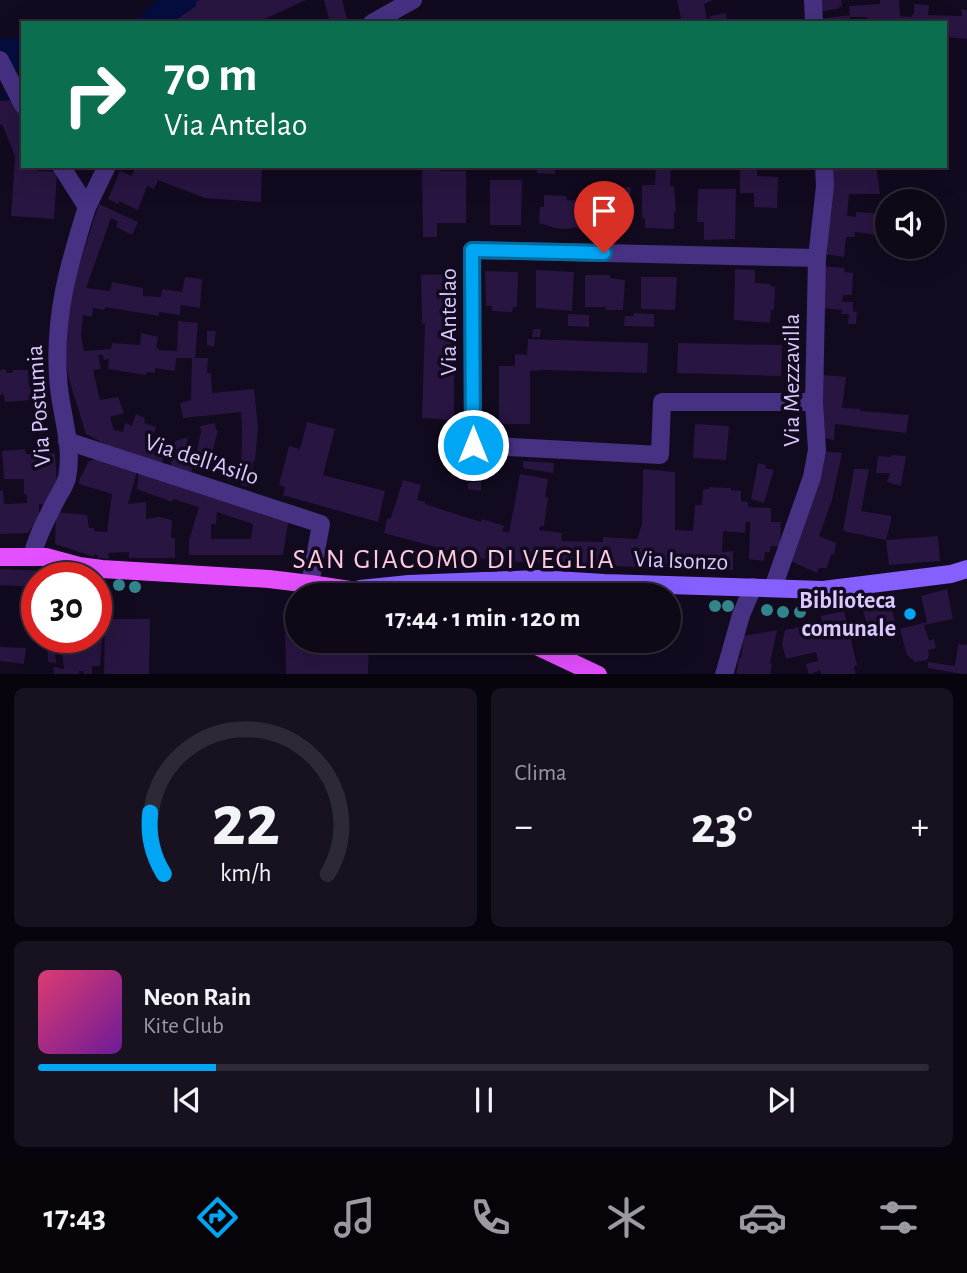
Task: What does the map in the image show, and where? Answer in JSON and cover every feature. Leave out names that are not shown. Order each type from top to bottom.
[{"type":"main road","points":[[0,557],[46,557],[89,568],[191,573],[299,583]]},
{"type":"main road","name":"Via Isonzo","points":[[681,585],[823,590],[951,574],[967,569]]},
{"type":"main road","name":"Via Isonzo","points":[[435,583],[538,579],[604,583]]},
{"type":"main road","points":[[552,653],[598,674]]},
{"type":"street","points":[[376,21],[413,0]]},
{"type":"street","points":[[813,0],[814,21]]},
{"type":"street","points":[[0,60],[21,101]]},
{"type":"street","points":[[62,168],[87,207]]},
{"type":"street","name":"Via Postumia","points":[[32,556],[41,530],[67,480],[67,441],[58,378],[57,336],[64,286],[87,207],[106,168]]},
{"type":"street","name":"Via Mezzavilla","points":[[773,588],[812,477],[817,450],[814,402],[817,258],[825,186],[824,168]]},
{"type":"street","name":"Via Antelao","points":[[814,402],[662,402],[660,455],[473,445],[472,250],[817,258]]},
{"type":"street","name":"Via dell'Asilo","points":[[67,441],[321,524],[310,583]]},
{"type":"street","points":[[724,674],[736,631],[753,587]]},
{"type":"building","points":[[199,0],[306,0],[260,21],[174,21],[196,6],[195,3]]},
{"type":"building","points":[[324,0],[342,0],[347,21],[329,21]]},
{"type":"building","points":[[677,0],[713,0],[704,4],[708,21],[682,21]]},
{"type":"building","points":[[816,0],[841,0],[842,6],[818,12]]},
{"type":"building","points":[[880,0],[899,0],[900,16],[912,17],[914,4],[929,5],[928,15],[962,16],[961,9],[967,10],[967,39],[947,37],[947,21],[867,21],[867,17],[850,17],[849,6],[880,4]]},
{"type":"building","points":[[726,13],[727,21],[711,21],[710,16]]},
{"type":"building","points":[[850,15],[850,21],[818,19]]},
{"type":"building","points":[[14,100],[21,112],[21,168],[57,172],[54,219],[11,216],[15,156],[2,124],[0,125],[0,101]]},
{"type":"building","points":[[134,168],[262,168],[261,202],[205,198],[158,180],[154,189],[147,186],[138,210],[108,199],[120,171],[132,176]]},
{"type":"building","points":[[422,168],[466,171],[466,223],[437,223],[437,237],[423,237]]},
{"type":"building","points":[[537,168],[555,168],[555,174],[537,173]]},
{"type":"building","points":[[656,168],[671,168],[670,186],[674,186],[676,212],[674,229],[645,228],[645,218],[642,218],[642,185],[655,185]]},
{"type":"building","points":[[832,168],[876,168],[879,189],[875,189],[875,194],[849,194],[847,216],[856,217],[856,212],[875,213],[875,235],[855,232],[855,237],[846,237],[844,257],[824,254],[828,216],[831,216]]},
{"type":"building","points":[[740,169],[757,169],[757,176],[778,177],[777,208],[754,207],[754,193],[740,193]]},
{"type":"building","points":[[490,180],[522,180],[521,225],[490,225]]},
{"type":"building","points":[[631,187],[629,227],[596,226],[597,188]]},
{"type":"building","points":[[698,189],[736,189],[735,239],[704,240],[704,222],[697,222]]},
{"type":"building","points":[[544,195],[566,196],[567,200],[583,201],[583,227],[565,229],[539,223],[540,207],[544,207]]},
{"type":"building","points":[[99,204],[138,222],[132,235],[116,227],[118,222],[111,218],[86,288],[110,291],[112,282],[143,288],[143,296],[161,297],[162,289],[182,292],[185,277],[202,279],[200,308],[181,305],[180,315],[159,312],[159,316],[105,307],[104,310],[93,308],[92,317],[83,315],[81,336],[84,351],[111,349],[112,343],[140,345],[141,333],[158,337],[158,350],[177,351],[178,321],[198,323],[195,358],[208,358],[207,373],[211,373],[212,393],[254,389],[258,428],[250,487],[241,485],[241,412],[183,418],[180,403],[191,400],[192,358],[176,358],[175,371],[155,368],[155,373],[147,372],[146,375],[108,369],[109,359],[104,360],[103,355],[98,355],[101,369],[93,370],[100,400],[118,397],[124,413],[110,417],[114,430],[123,432],[125,423],[132,426],[136,414],[145,418],[144,423],[156,427],[151,441],[168,446],[161,465],[109,446],[86,434],[68,376],[64,339],[72,287]]},
{"type":"building","points":[[823,266],[845,268],[844,272],[853,273],[852,295],[843,295],[842,302],[853,302],[853,311],[857,312],[856,324],[848,324],[849,314],[841,314],[842,310],[822,308]]},
{"type":"building","points":[[735,269],[755,270],[755,283],[775,287],[774,310],[771,310],[770,323],[734,320]]},
{"type":"building","points":[[536,270],[574,272],[572,311],[536,308]]},
{"type":"building","points":[[485,271],[518,272],[517,307],[513,307],[512,312],[492,311],[492,306],[486,306]]},
{"type":"building","points":[[455,274],[454,412],[452,420],[422,418],[425,323],[422,324],[421,275]]},
{"type":"building","points":[[585,275],[610,275],[610,278],[625,280],[623,310],[585,307]]},
{"type":"building","points":[[641,277],[677,277],[675,310],[641,309]]},
{"type":"building","points":[[634,313],[654,314],[654,327],[624,326],[625,316],[634,316]]},
{"type":"building","points":[[568,314],[589,315],[589,327],[568,326]]},
{"type":"building","points":[[533,329],[541,329],[540,337],[532,337]]},
{"type":"building","points":[[207,331],[216,331],[214,347],[207,345]]},
{"type":"building","points":[[528,339],[648,343],[647,373],[530,371],[530,424],[499,424],[499,366],[515,366],[515,354],[527,355]]},
{"type":"building","points":[[678,343],[782,345],[781,376],[677,373]]},
{"type":"building","points":[[6,369],[6,373],[28,370],[29,387],[32,387],[31,400],[5,402],[4,394],[0,395],[0,370]]},
{"type":"building","points":[[823,375],[846,377],[842,408],[909,415],[906,433],[835,424],[834,440],[820,437]]},
{"type":"building","points":[[35,386],[43,386],[43,400],[35,400]]},
{"type":"building","points":[[307,422],[335,429],[323,475],[385,491],[378,522],[283,495],[285,487],[279,485],[289,446],[300,449]]},
{"type":"building","points":[[215,423],[218,430],[210,462],[195,458],[191,473],[170,468],[175,441],[188,437],[185,453],[196,456],[200,426]]},
{"type":"building","points":[[695,424],[729,426],[726,460],[693,458]]},
{"type":"building","points":[[25,449],[26,454],[55,453],[57,485],[44,505],[39,504],[39,517],[28,533],[0,534],[0,491],[3,490],[4,504],[27,503],[24,479],[4,479],[2,451]]},
{"type":"building","points":[[821,451],[842,453],[832,500],[819,536],[836,543],[834,555],[831,554],[827,568],[819,568],[817,573],[788,560]]},
{"type":"building","points":[[878,456],[906,456],[901,486],[887,482],[890,473],[876,473]]},
{"type":"building","points":[[102,458],[137,471],[128,504],[146,502],[146,519],[159,517],[172,520],[171,538],[175,538],[175,558],[129,558],[129,552],[108,553],[109,559],[98,558],[98,555],[94,557],[55,544],[56,512],[87,515],[89,528],[107,532],[112,494],[79,484],[89,461]]},
{"type":"building","points":[[523,461],[554,463],[553,473],[523,468]]},
{"type":"building","points":[[758,463],[774,470],[764,503],[751,499]]},
{"type":"building","points":[[139,469],[289,517],[283,555],[189,555],[189,540],[199,507],[173,499],[172,502],[137,489]],"holes":[[[217,512],[253,524],[251,539],[211,539],[211,524],[216,524]]]},
{"type":"building","points":[[643,469],[675,472],[675,530],[693,531],[695,505],[702,505],[703,490],[709,487],[731,488],[741,491],[741,501],[748,502],[748,507],[771,508],[771,522],[781,522],[780,546],[771,546],[770,552],[765,552],[764,561],[749,559],[750,522],[746,522],[745,533],[723,531],[722,552],[733,551],[733,570],[679,569],[500,561],[472,557],[384,533],[403,480],[421,485],[417,500],[425,504],[481,522],[482,519],[504,526],[502,531],[509,533],[520,474],[548,479],[544,526],[540,526],[539,530],[562,533],[561,541],[603,542],[603,537],[637,539],[642,525]]},
{"type":"building","points":[[854,469],[869,469],[861,511],[892,516],[886,540],[843,531]]},
{"type":"building","points":[[481,482],[481,491],[468,489],[468,483]]},
{"type":"building","points":[[938,536],[940,561],[889,565],[886,540]]},
{"type":"building","points":[[0,569],[21,570],[21,586],[0,585]]},
{"type":"building","points":[[947,589],[953,619],[924,625],[929,641],[934,639],[936,648],[928,650],[927,660],[915,662],[907,655],[900,629],[927,622],[921,596]]},
{"type":"building","points":[[890,604],[896,624],[869,631],[863,611]]},
{"type":"building","points":[[844,611],[857,665],[854,666],[856,674],[821,674],[820,670],[809,674],[806,664],[818,661],[816,652],[786,659],[782,644],[785,630],[822,622],[821,616]]},
{"type":"building","points":[[112,619],[150,619],[149,674],[104,674],[104,653],[112,653]]},
{"type":"building","points":[[777,630],[770,674],[736,674],[744,636]]},
{"type":"building","points":[[958,644],[967,645],[967,674],[928,668],[928,662],[955,666]]},
{"type":"building","points":[[0,647],[21,648],[21,653],[25,653],[24,664],[0,661]]},
{"type":"building","points":[[48,653],[55,653],[56,663],[48,662]]},
{"type":"building","points":[[62,653],[101,653],[100,666],[92,666],[92,674],[79,671],[79,674],[54,674],[53,667],[64,669]]},
{"type":"building","points":[[286,653],[369,653],[368,674],[286,674]]},
{"type":"waterway","points":[[157,21],[182,0]]},
{"type":"waterway","points":[[0,55],[21,53]]},
{"type":"waterway","points":[[0,96],[14,94]]},
{"type":"place","name":"Biblioteca comunale","points":[[910,614]]},
{"type":"district","name":"SAN GIACOMO DI VEGLIA","points":[[454,558]]},
{"type":"route","points":[[473,445],[472,250],[604,253]]}]
